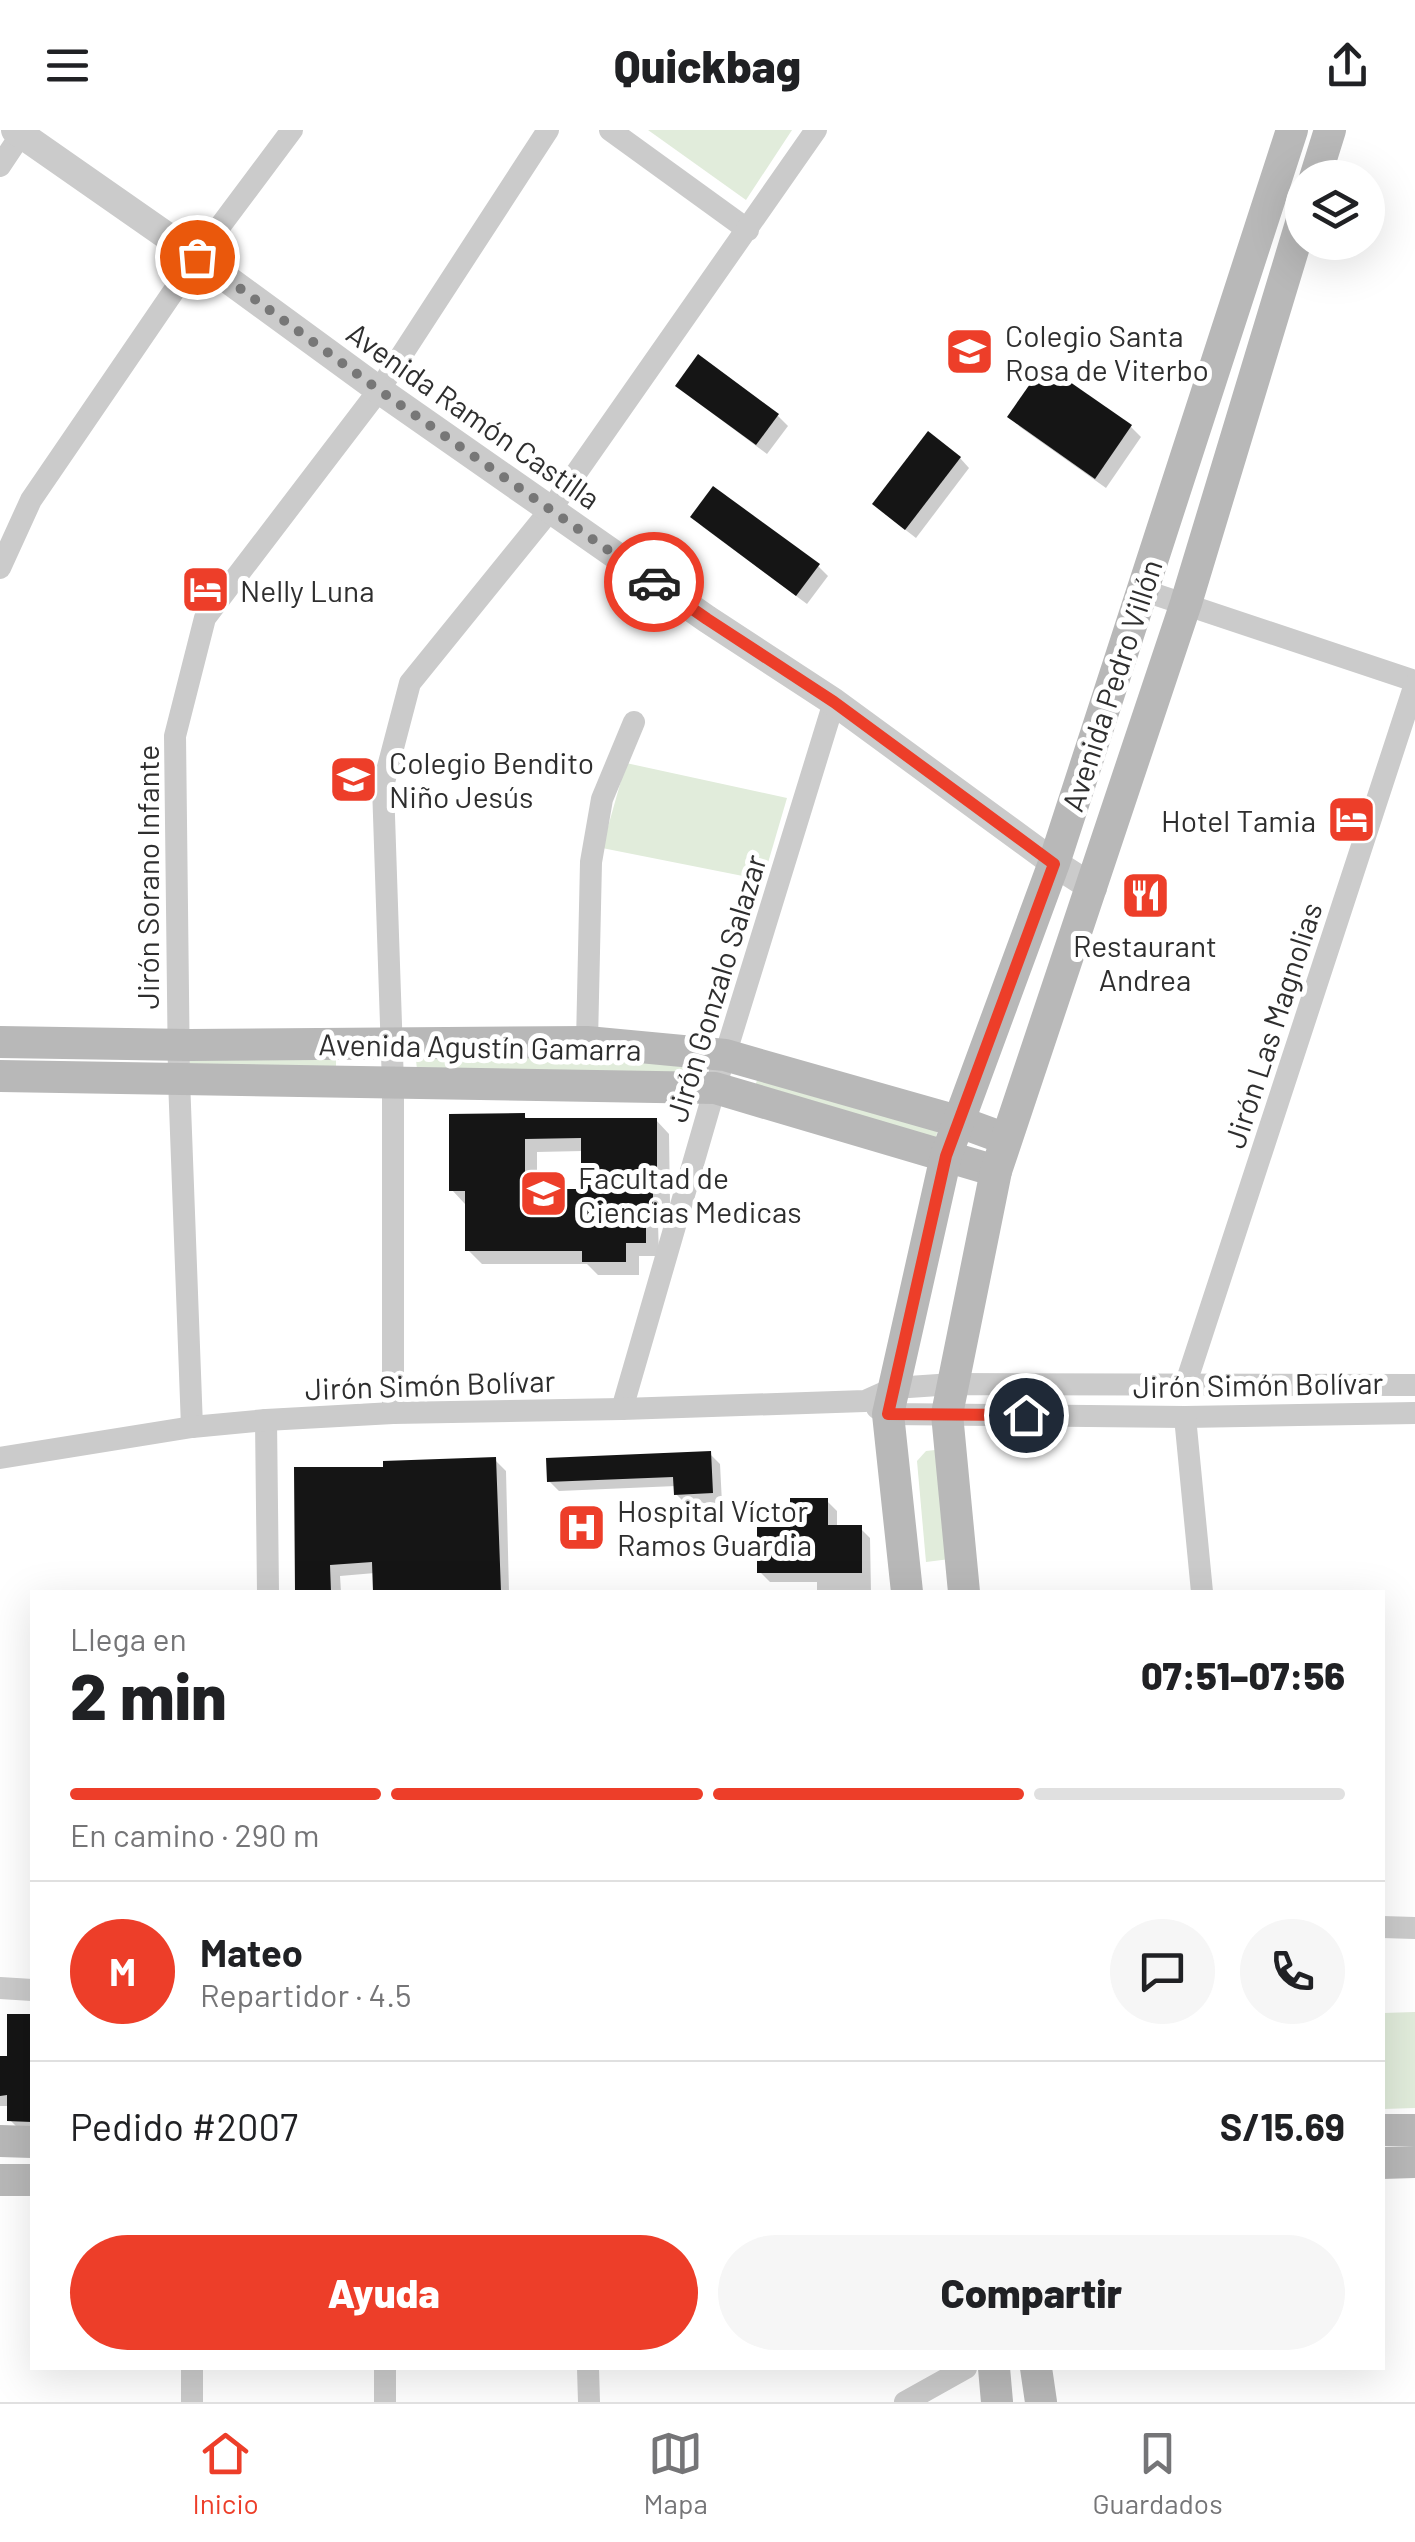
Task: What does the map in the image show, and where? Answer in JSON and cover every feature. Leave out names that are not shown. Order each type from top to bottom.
[{"type":"main road","name":"Avenida Pedro Villón","points":[[906,1587],[882,1401],[946,1156],[1054,864],[1292,130]]},
{"type":"main road","points":[[1321,160],[1330,130]]},
{"type":"main road","name":"Avenida Pedro Villón","points":[[963,1583],[950,1399],[996,1171],[1186,603],[1290,260]]},
{"type":"main road","name":"Avenida Agustín Gamarra","points":[[0,1042],[587,1042],[725,1055],[1006,1139]]},
{"type":"main road","name":"Avenida Agustín Gamarra","points":[[0,1076],[714,1088],[996,1171]]},
{"type":"main road","points":[[906,1587],[963,1583]]},
{"type":"main road","points":[[1385,2130],[1415,2130]]},
{"type":"main road","points":[[0,2142],[30,2142]]},
{"type":"main road","points":[[1385,2163],[1415,2162]]},
{"type":"main road","points":[[0,2180],[30,2180]]},
{"type":"main road","points":[[994,2370],[998,2402]]},
{"type":"main road","points":[[1036,2370],[1041,2402]]},
{"type":"street","points":[[0,568],[30,500],[197,257],[292,130]]},
{"type":"street","name":"Jirón Sorano Infante","points":[[192,1426],[178,1079],[175,736],[205,618],[379,390],[548,130]]},
{"type":"street","points":[[610,130],[748,230]]},
{"type":"street","points":[[392,1413],[392,1084],[383,786],[410,683],[551,509],[816,130]]},
{"type":"street","points":[[0,166],[20,131]]},
{"type":"street","name":"Avenida Ramón Castilla","points":[[20,131],[379,390],[707,619],[834,702],[1092,888]]},
{"type":"street","points":[[1142,590],[1415,682]]},
{"type":"street","name":"Jirón Las Magnolias","points":[[1186,1384],[1415,682]]},
{"type":"street","name":"Jirón Gonzalo Salazar","points":[[622,1409],[714,1088],[834,702]]},
{"type":"street","points":[[587,1042],[591,862],[602,800],[634,722]]},
{"type":"street","name":"Jirón Simón Bolívar","points":[[0,1458],[192,1426],[392,1413],[950,1399],[1186,1384],[1415,1385]]},
{"type":"street","name":"Jirón Simón Bolívar","points":[[950,1399],[1185,1417],[1415,1413]]},
{"type":"street","points":[[1185,1417],[1202,1590]]},
{"type":"street","points":[[266,1420],[268,1590]]},
{"type":"street","points":[[1385,1927],[1415,1928]]},
{"type":"street","points":[[0,1988],[30,1990]]},
{"type":"street","points":[[192,2370],[192,2402]]},
{"type":"street","points":[[385,2370],[385,2402]]},
{"type":"street","points":[[588,2370],[589,2402]]},
{"type":"street","points":[[905,2402],[962,2370]]},
{"type":"green space","points":[[648,130],[792,130],[746,200]]},
{"type":"green space","points":[[626,763],[787,798],[763,880],[602,848]]},
{"type":"green space","points":[[415,1052],[705,1058],[704,1078],[417,1069]]},
{"type":"green space","points":[[189,1053],[336,1055],[336,1074],[190,1072]]},
{"type":"green space","points":[[759,1073],[939,1126],[935,1140],[755,1087]]},
{"type":"green space","points":[[935,1450],[950,1559],[926,1562],[917,1461],[926,1451]]},
{"type":"green space","points":[[1415,2012],[1415,2108],[1385,2109],[1385,2013]]},
{"type":"building","points":[[698,354],[779,414],[756,445],[675,386]]},
{"type":"building","points":[[1044,364],[1132,425],[1095,479],[1007,417]]},
{"type":"building","points":[[928,431],[961,457],[905,530],[872,504]]},
{"type":"building","points":[[713,486],[820,564],[796,596],[690,517]]},
{"type":"building","points":[[449,1114],[657,1118],[657,1191],[653,1191],[653,1210],[646,1210],[646,1243],[626,1243],[626,1262],[582,1262],[582,1251],[465,1251],[465,1191],[449,1191]],"holes":[[[581,1138],[581,1189],[525,1189],[525,1139]]]},
{"type":"building","points":[[711,1451],[713,1493],[674,1495],[673,1477],[547,1482],[546,1458]]},
{"type":"building","points":[[496,1457],[501,1590],[373,1590],[372,1562],[330,1565],[331,1590],[295,1590],[294,1467],[383,1467],[383,1461]]},
{"type":"building","points":[[790,1498],[828,1498],[828,1525],[862,1525],[862,1573],[757,1573],[757,1527],[790,1527]]},
{"type":"building","points":[[7,2014],[30,2014],[30,2122],[7,2121],[7,2095],[0,2096],[0,2056],[7,2056]]},
{"type":"way so far","points":[[197,257],[654,582]]},
{"type":"place","name":"Colegio Santa Rosa de Viterbo","points":[[970,352]]},
{"type":"place","name":"Nelly Luna","points":[[205,590]]},
{"type":"place","name":"Colegio Bendito Niño Jesús","points":[[354,779]]},
{"type":"place","name":"Hotel Tamia","points":[[1351,820]]},
{"type":"place","name":"Restaurant Andrea","points":[[1145,896]]},
{"type":"place","name":"Facultad de Ciencias Medicas","points":[[543,1194]]},
{"type":"place","name":"Hospital Víctor Ramos Guardia","points":[[582,1527]]},
{"type":"route","points":[[654,582],[834,702],[1054,864],[946,1156],[888,1414],[1026,1415]]}]
